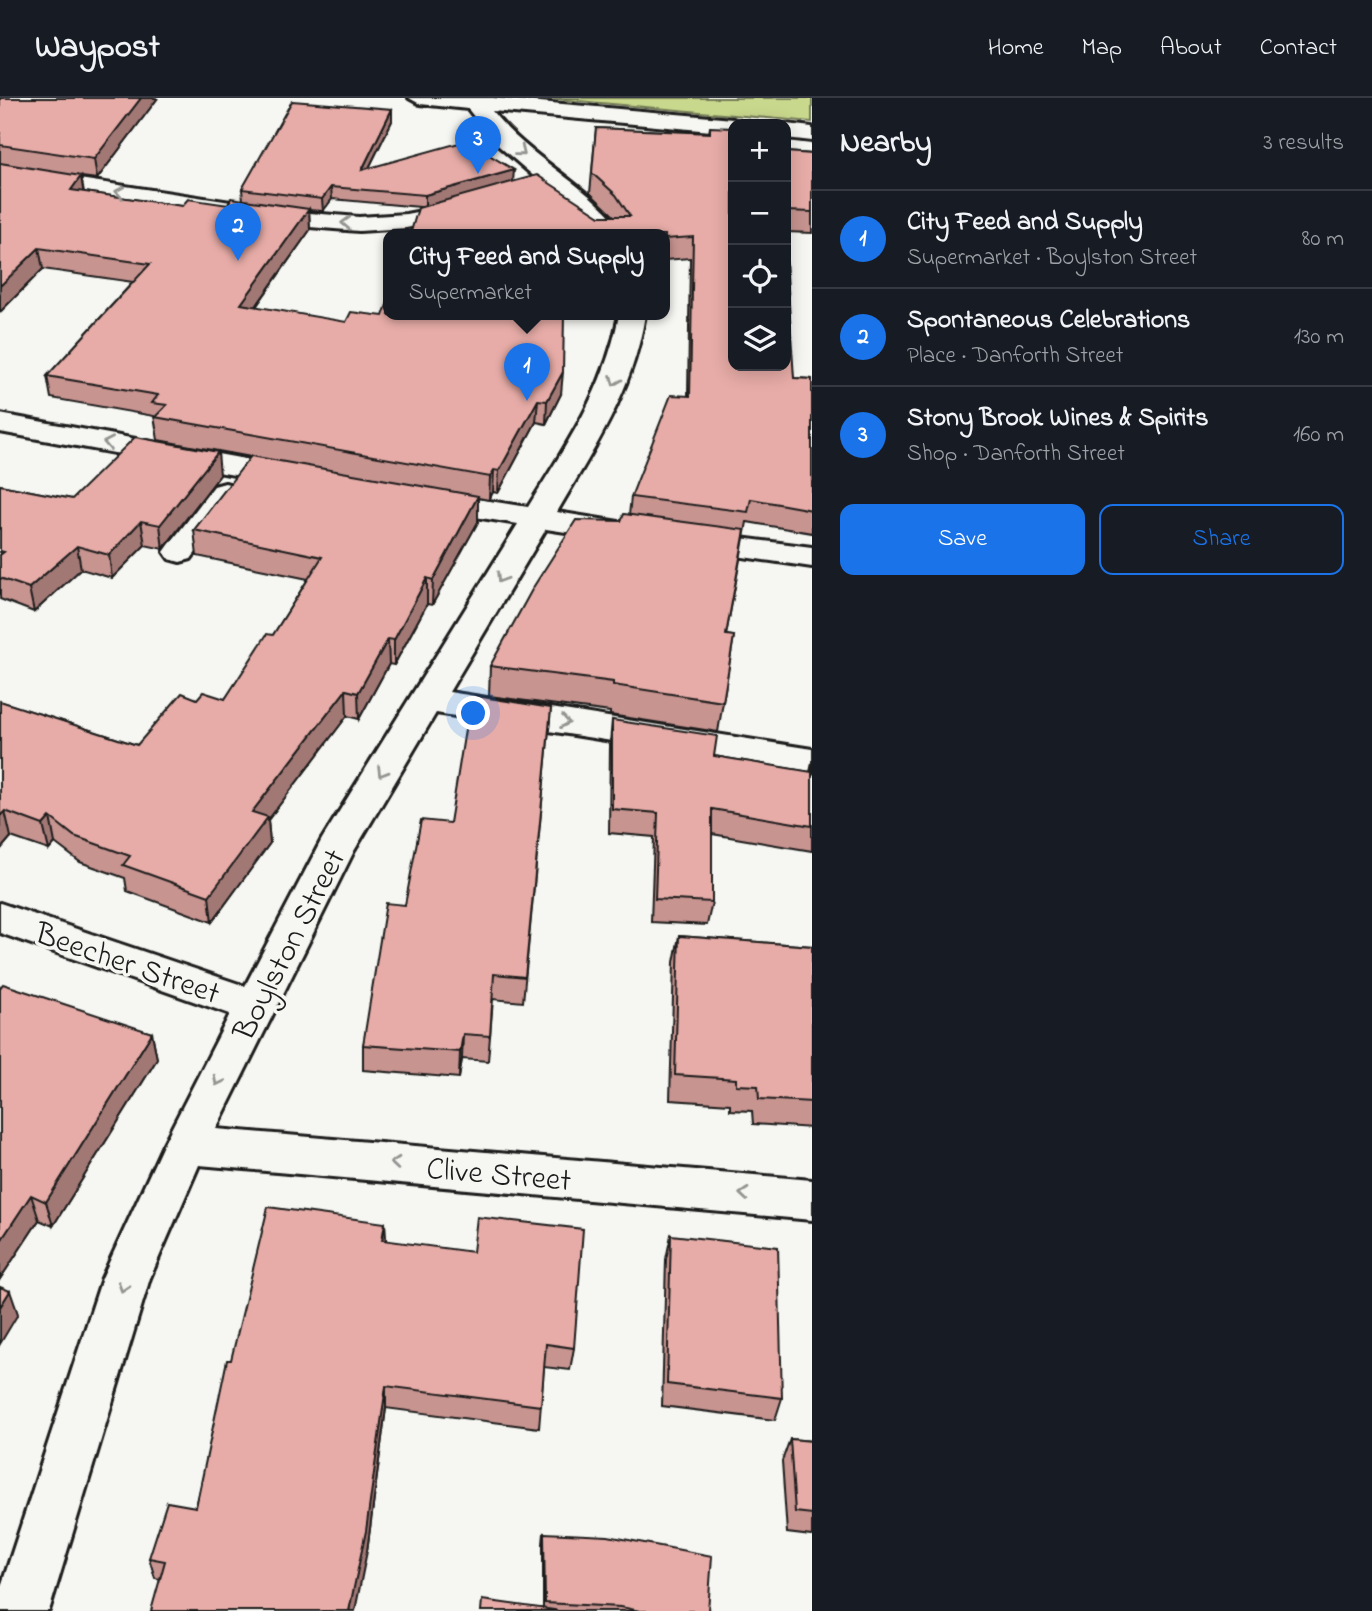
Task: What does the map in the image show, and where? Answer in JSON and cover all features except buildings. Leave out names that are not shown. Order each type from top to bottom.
[{"type":"street","points":[[419,98],[473,100],[728,126]]},
{"type":"street","points":[[473,100],[500,135],[555,180],[608,229]]},
{"type":"street","points":[[791,132],[812,134]]},
{"type":"street","points":[[0,174],[297,219],[359,223],[407,220],[446,213],[555,180]]},
{"type":"street","name":"Boylston Street","points":[[21,1611],[126,1278],[185,1145],[336,849],[603,408],[625,355],[631,320]]},
{"type":"street","points":[[0,423],[326,483]]},
{"type":"street","points":[[180,552],[244,468]]},
{"type":"street","points":[[394,495],[537,520],[812,557]]},
{"type":"street","points":[[425,700],[812,761]]},
{"type":"street","name":"Beecher Street","points":[[0,918],[255,1006]]},
{"type":"street","name":"Clive Street","points":[[185,1145],[812,1200]]},
{"type":"green space","points":[[545,98],[812,98],[812,122]]},
{"type":"place","name":"Stony Brook Wines & Spirits","points":[[478,174]]},
{"type":"place","name":"Spontaneous Celebrations","points":[[238,261]]},
{"type":"place","name":"City Feed and Supply","points":[[527,401]]}]
